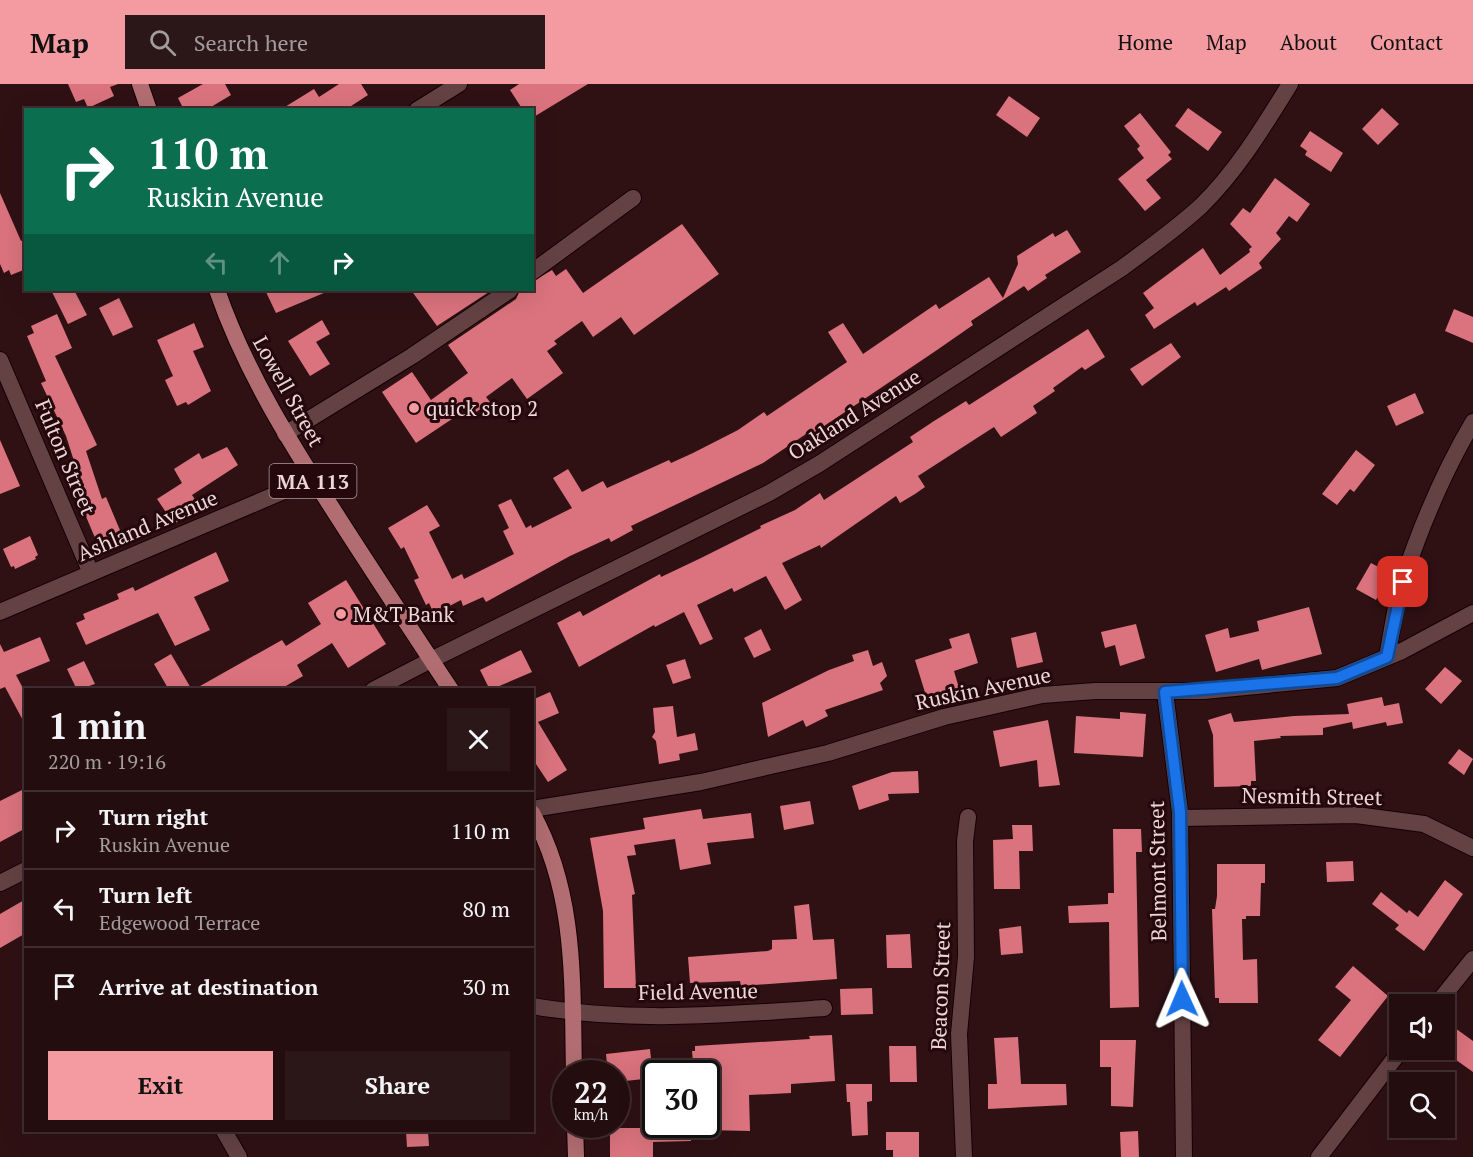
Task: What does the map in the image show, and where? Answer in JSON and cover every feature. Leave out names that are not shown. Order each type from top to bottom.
[{"type":"main road","points":[[140,84],[149,108]]},
{"type":"main road","name":"Lowell Street","points":[[217,291],[243,356],[285,435],[450,688]]},
{"type":"main road","points":[[534,816],[560,878],[572,957],[574,1060]]},
{"type":"main road","points":[[575,1138],[576,1157]]},
{"type":"street","points":[[420,108],[459,84]]},
{"type":"street","name":"Oakland Avenue","points":[[377,688],[769,493],[819,464],[1122,268],[1202,205],[1236,165],[1290,84]]},
{"type":"street","points":[[534,271],[633,198]]},
{"type":"street","points":[[285,435],[423,350],[509,291]]},
{"type":"street","name":"Fulton Street","points":[[0,360],[91,573]]},
{"type":"street","points":[[1387,657],[1403,582],[1428,514],[1459,446],[1473,422]]},
{"type":"street","name":"Ashland Avenue","points":[[0,612],[312,479]]},
{"type":"street","name":"Ruskin Avenue","points":[[534,811],[701,782],[828,753],[944,717],[1042,695],[1095,691],[1165,692],[1337,678],[1387,657],[1473,613]]},
{"type":"street","name":"Belmont Street","points":[[1165,692],[1180,818],[1184,1157]]},
{"type":"street","name":"Nesmith Street","points":[[1180,818],[1356,815],[1424,824],[1473,848]]},
{"type":"street","name":"Beacon Street","points":[[964,1157],[958,1034],[966,957],[965,841],[968,817]]},
{"type":"street","points":[[0,883],[24,871]]},
{"type":"street","points":[[1445,994],[1473,958]]},
{"type":"street","name":"Field Avenue","points":[[534,1006],[573,1013],[689,1017],[824,1008]]},
{"type":"street","points":[[1319,1157],[1393,1060]]},
{"type":"street","points":[[225,1132],[238,1157]]},
{"type":"building","points":[[68,84],[118,84],[110,87],[114,96],[88,108],[84,99],[76,102]]},
{"type":"building","points":[[203,84],[225,84],[231,95],[209,108],[183,108],[178,98]]},
{"type":"building","points":[[339,84],[361,84],[368,95],[348,108],[283,108],[314,89],[319,97]]},
{"type":"building","points":[[519,84],[588,84],[534,117],[534,108],[522,108],[510,90]]},
{"type":"building","points":[[1009,96],[1040,118],[1027,137],[996,115]]},
{"type":"building","points":[[1188,108],[1222,132],[1208,151],[1175,126]]},
{"type":"building","points":[[1382,108],[1399,124],[1378,145],[1362,129]]},
{"type":"building","points":[[1140,113],[1171,152],[1168,155],[1172,159],[1146,180],[1161,198],[1145,211],[1118,179],[1144,158],[1137,149],[1140,146],[1124,126]]},
{"type":"building","points":[[1310,131],[1343,153],[1331,172],[1305,155],[1307,151],[1300,146]]},
{"type":"building","points":[[1275,178],[1310,204],[1297,222],[1289,216],[1276,233],[1281,239],[1259,263],[1262,268],[1229,291],[1226,287],[1197,306],[1195,302],[1154,329],[1145,315],[1154,308],[1143,293],[1203,248],[1220,275],[1250,252],[1249,249],[1252,247],[1230,224],[1243,208],[1250,213]]},
{"type":"building","points":[[0,193],[21,241],[24,240],[24,270],[11,275],[9,270],[4,273],[0,264]]},
{"type":"building","points":[[682,224],[719,274],[634,335],[621,317],[593,337],[582,321],[554,341],[557,344],[547,351],[563,373],[527,399],[512,378],[486,397],[490,402],[468,418],[464,411],[416,443],[382,392],[412,372],[431,400],[468,373],[448,345],[516,299],[520,291],[534,291],[534,281],[552,270],[556,276],[566,269],[583,293]]},
{"type":"building","points":[[1067,230],[1081,252],[1045,275],[1047,278],[1028,291],[1024,286],[971,321],[973,325],[808,437],[806,434],[763,463],[631,526],[633,530],[611,542],[609,538],[570,556],[486,602],[483,597],[463,606],[461,600],[434,614],[429,603],[426,605],[414,580],[419,578],[404,547],[401,549],[388,528],[427,505],[440,526],[429,532],[452,579],[462,574],[464,579],[514,554],[503,531],[509,528],[498,505],[511,499],[526,528],[531,525],[532,528],[572,508],[553,478],[568,469],[582,492],[603,481],[607,488],[669,460],[671,463],[693,453],[738,430],[764,412],[767,416],[847,362],[828,332],[843,323],[863,354],[936,304],[939,309],[989,277],[1003,298],[1018,264],[1017,256],[1053,233],[1055,237]]},
{"type":"building","points":[[52,291],[75,291],[87,315],[68,324]]},
{"type":"building","points":[[265,291],[329,291],[276,313]]},
{"type":"building","points":[[412,291],[490,291],[437,326]]},
{"type":"building","points":[[119,298],[133,327],[113,336],[99,308]]},
{"type":"building","points":[[1454,309],[1473,317],[1473,343],[1445,331]]},
{"type":"building","points":[[57,314],[72,348],[55,356],[97,445],[86,451],[102,499],[106,497],[122,535],[98,545],[82,507],[88,505],[66,436],[41,383],[46,381],[27,336],[34,333],[31,326]]},
{"type":"building","points":[[322,320],[330,334],[316,342],[330,364],[310,376],[288,341]]},
{"type":"building","points":[[194,323],[204,347],[193,351],[211,391],[188,405],[186,402],[177,406],[165,380],[173,376],[157,340]]},
{"type":"building","points":[[1088,329],[1105,357],[1085,370],[1082,367],[1053,388],[1055,391],[1033,406],[1037,413],[1001,437],[994,427],[918,476],[925,487],[915,494],[900,503],[896,496],[821,548],[820,545],[782,563],[802,600],[785,610],[766,576],[734,592],[732,588],[697,605],[713,639],[700,645],[684,612],[655,627],[654,625],[579,667],[557,623],[580,611],[583,616],[660,574],[661,577],[701,558],[795,510],[820,493],[824,500],[913,442],[910,437],[934,421],[966,401],[969,405]]},
{"type":"building","points":[[1171,343],[1181,357],[1142,386],[1130,369]]},
{"type":"building","points":[[1415,393],[1424,413],[1396,426],[1387,406]]},
{"type":"building","points":[[0,440],[20,486],[0,494]]},
{"type":"building","points":[[227,447],[238,465],[192,495],[200,507],[174,524],[157,499],[182,483],[174,469],[199,453],[202,459]]},
{"type":"building","points":[[1356,450],[1375,465],[1354,492],[1350,489],[1337,505],[1322,494]]},
{"type":"building","points":[[30,536],[38,555],[36,559],[15,569],[14,566],[11,567],[3,549]]},
{"type":"building","points":[[216,552],[229,581],[194,597],[210,630],[175,646],[158,613],[86,645],[76,623],[85,619],[83,614],[119,599],[117,594],[133,587],[135,591]]},
{"type":"building","points":[[1371,563],[1391,574],[1376,600],[1356,589]]},
{"type":"building","points":[[346,580],[386,644],[348,668],[332,643],[297,665],[303,676],[282,688],[197,688],[282,640],[286,646],[321,624],[308,603]]},
{"type":"building","points":[[1309,607],[1322,654],[1262,670],[1259,659],[1216,672],[1205,635],[1228,628],[1230,638],[1259,631],[1257,621]]},
{"type":"building","points":[[1136,624],[1145,658],[1120,666],[1115,645],[1105,648],[1101,632]]},
{"type":"building","points":[[761,629],[771,650],[754,658],[744,638]]},
{"type":"building","points":[[1036,632],[1043,662],[1017,668],[1011,638]]},
{"type":"building","points":[[969,633],[978,663],[954,671],[959,688],[927,699],[915,660],[952,648],[949,639]]},
{"type":"building","points":[[40,637],[50,661],[16,675],[24,690],[24,722],[5,687],[0,689],[0,644],[4,652]]},
{"type":"building","points":[[521,650],[532,672],[495,688],[489,688],[480,670]]},
{"type":"building","points":[[868,650],[873,666],[882,662],[887,676],[880,683],[883,690],[825,710],[828,716],[806,727],[803,720],[768,737],[762,703],[829,670],[854,661],[852,655]]},
{"type":"building","points":[[171,654],[191,688],[168,688],[154,664]]},
{"type":"building","points":[[685,659],[691,678],[673,684],[666,665]]},
{"type":"building","points":[[84,661],[95,684],[76,688],[67,669]]},
{"type":"building","points":[[1445,667],[1462,681],[1441,704],[1425,689]]},
{"type":"building","points":[[550,692],[559,713],[538,722],[567,770],[548,782],[534,761],[534,699]]},
{"type":"building","points":[[1382,697],[1384,706],[1399,703],[1403,723],[1387,726],[1386,722],[1353,729],[1352,722],[1323,728],[1323,735],[1280,736],[1281,738],[1254,741],[1256,781],[1251,781],[1251,786],[1214,787],[1213,735],[1208,720],[1231,713],[1234,722],[1294,716],[1349,714],[1347,704]]},
{"type":"building","points":[[673,706],[677,737],[695,733],[698,750],[679,754],[680,760],[659,764],[656,741],[652,737],[655,732],[653,708]]},
{"type":"building","points":[[1120,712],[1146,714],[1143,757],[1074,753],[1076,716],[1120,719]]},
{"type":"building","points":[[1048,720],[1060,785],[1039,787],[1037,760],[1000,767],[993,731]]},
{"type":"building","points":[[1459,749],[1473,759],[1464,775],[1448,763]]},
{"type":"building","points":[[918,771],[919,793],[888,794],[889,800],[859,810],[852,786],[892,772]]},
{"type":"building","points":[[24,789],[24,829],[0,842],[0,801]]},
{"type":"building","points":[[810,801],[814,824],[784,830],[780,806]]},
{"type":"building","points":[[701,809],[703,819],[751,813],[754,838],[707,843],[711,864],[680,870],[675,839],[634,845],[636,855],[627,856],[635,894],[632,895],[636,988],[604,988],[603,911],[590,838],[645,829],[643,818]]},
{"type":"building","points":[[1012,825],[1032,825],[1033,851],[1019,851],[1020,889],[994,889],[993,840],[1013,839]]},
{"type":"building","points":[[1113,829],[1141,829],[1142,852],[1136,852],[1139,1007],[1110,1008],[1109,922],[1069,923],[1068,906],[1108,904],[1108,893],[1114,893]]},
{"type":"building","points":[[1353,861],[1354,881],[1327,882],[1326,862]]},
{"type":"building","points":[[1217,864],[1265,864],[1265,883],[1261,883],[1260,916],[1246,916],[1246,919],[1242,919],[1243,960],[1257,959],[1258,1003],[1219,1003],[1219,998],[1215,998],[1212,909],[1215,909],[1217,896]]},
{"type":"building","points":[[1445,880],[1463,894],[1424,951],[1395,929],[1399,925],[1372,904],[1381,892],[1407,913],[1409,910],[1418,917]]},
{"type":"building","points":[[24,900],[24,934],[0,948],[0,914]]},
{"type":"building","points":[[809,904],[813,940],[834,939],[837,979],[741,986],[740,981],[690,983],[688,957],[768,951],[772,949],[772,940],[797,939],[794,906]]},
{"type":"building","points":[[1021,926],[1023,953],[1001,955],[999,929]]},
{"type":"building","points":[[910,934],[912,968],[887,968],[886,935]]},
{"type":"building","points":[[1353,966],[1388,996],[1340,1057],[1318,1040],[1351,1000],[1335,987]]},
{"type":"building","points":[[872,988],[873,1014],[841,1015],[840,989]]},
{"type":"building","points":[[1455,1028],[1473,1041],[1473,1072],[1455,1059]]},
{"type":"building","points":[[832,1035],[835,1081],[791,1084],[791,1093],[749,1095],[750,1131],[720,1130],[720,1060],[693,1060],[692,1051],[695,1051],[695,1046],[810,1039],[809,1036]]},
{"type":"building","points":[[1018,1037],[1021,1084],[1066,1084],[1067,1105],[988,1109],[988,1084],[997,1084],[994,1038]]},
{"type":"building","points":[[1100,1040],[1136,1040],[1133,1107],[1111,1106],[1111,1067],[1100,1067]]},
{"type":"building","points":[[889,1046],[916,1046],[917,1082],[890,1082]]},
{"type":"building","points":[[650,1049],[651,1060],[642,1060],[642,1079],[630,1080],[630,1060],[607,1060],[606,1054]]},
{"type":"building","points":[[846,1084],[872,1084],[872,1101],[867,1102],[868,1135],[852,1136],[850,1102],[847,1102]]},
{"type":"building","points":[[630,1128],[642,1128],[642,1138],[691,1138],[691,1141],[653,1142],[653,1157],[610,1157],[610,1138],[630,1138]]},
{"type":"building","points":[[1138,1131],[1139,1157],[1121,1157],[1120,1132]]},
{"type":"building","points":[[406,1132],[428,1132],[429,1146],[407,1147]]},
{"type":"building","points":[[886,1132],[919,1132],[919,1157],[893,1157],[893,1150],[886,1150]]},
{"type":"place","name":"quick stop 2","points":[[414,408]]},
{"type":"place","name":"M&T Bank","points":[[341,614]]},
{"type":"route","points":[[1182,999],[1180,812],[1165,692],[1204,691],[1277,682],[1337,678],[1387,657],[1403,582]]}]
